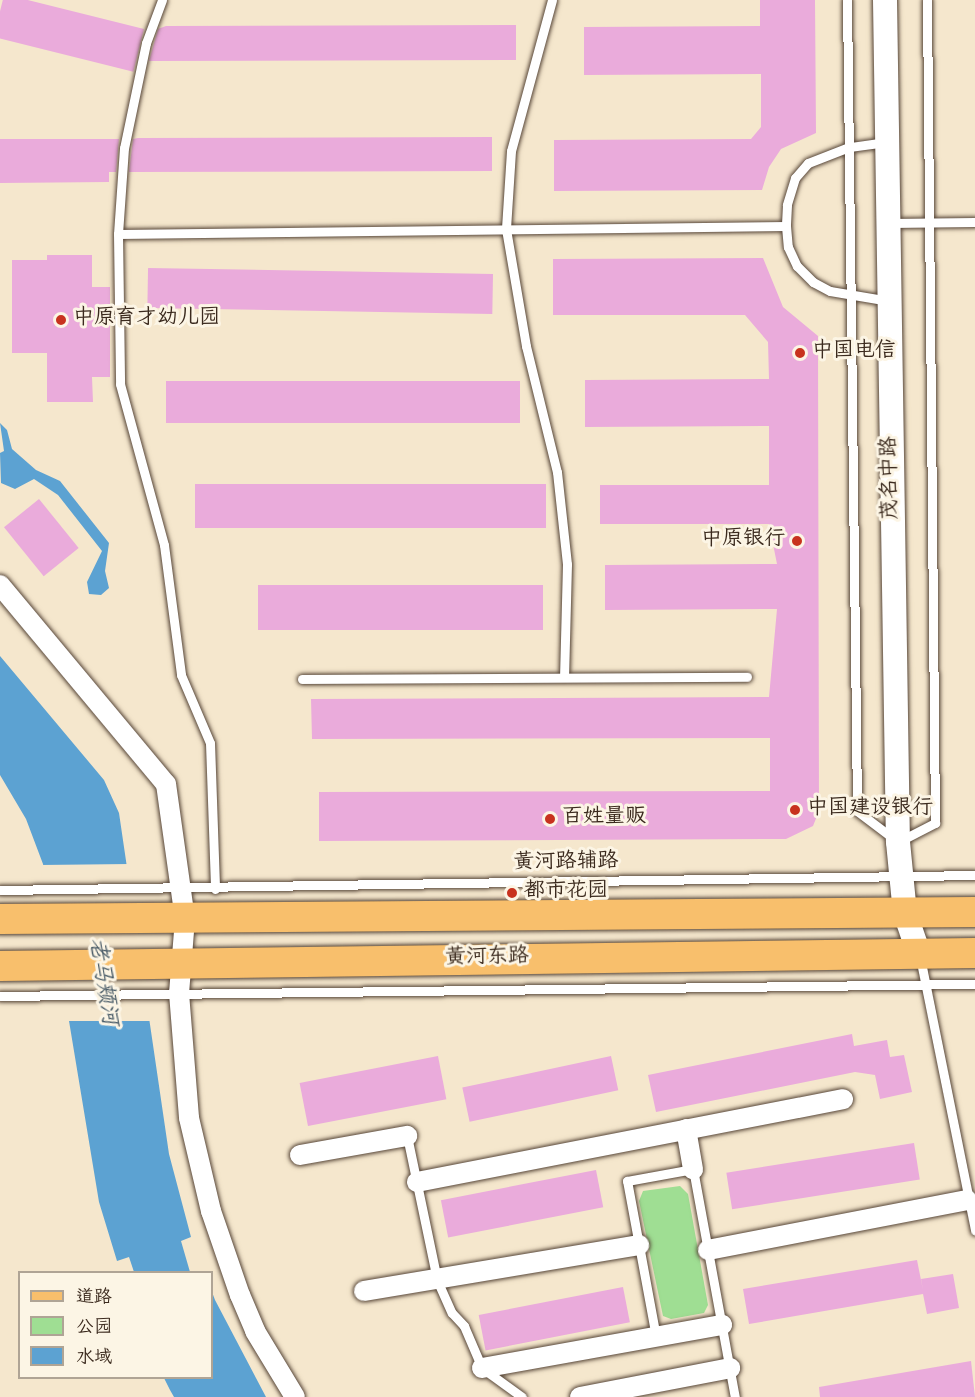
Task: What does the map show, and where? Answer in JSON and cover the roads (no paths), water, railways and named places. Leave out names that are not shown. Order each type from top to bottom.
[{"type":"main road","name":"黄河东路","points":[[9,919],[975,912]]},
{"type":"main road","name":"黄河东路","points":[[11,965],[975,953]]},
{"type":"street","name":"茂名中路","points":[[885,0],[898,842],[905,913],[919,954]]},
{"type":"street","points":[[0,585],[166,784],[182,889],[173,919],[172,993],[189,1118],[211,1211],[255,1331],[296,1397]]},
{"type":"street","points":[[417,1182],[843,1099]]},
{"type":"street","points":[[686,1129],[693,1169]]},
{"type":"street","points":[[300,1155],[407,1136]]},
{"type":"street","points":[[708,1250],[967,1200]]},
{"type":"street","points":[[364,1291],[639,1245]]},
{"type":"street","points":[[482,1368],[722,1325]]},
{"type":"street","points":[[580,1397],[730,1368]]},
{"type":"lane","points":[[162,0],[146,44],[128,130],[118,234],[120,384],[164,545],[181,675],[210,743],[215,889]]},
{"type":"lane","points":[[552,0],[511,151],[506,229],[526,346],[557,472],[567,564],[564,677]]},
{"type":"lane","points":[[847,0],[857,811],[898,842],[935,823],[927,0]]},
{"type":"lane","points":[[886,142],[849,147],[808,163],[795,178],[787,205],[786,226],[788,247],[797,266],[813,282],[850,296],[889,302]]},
{"type":"lane","points":[[888,223],[975,222]]},
{"type":"lane","points":[[118,234],[786,226]]},
{"type":"lane","points":[[302,679],[747,677]]},
{"type":"lane","name":"黄河路辅路","points":[[0,890],[215,889],[975,875]]},
{"type":"lane","points":[[919,954],[975,1231]]},
{"type":"lane","points":[[0,996],[975,984]]},
{"type":"lane","points":[[407,1136],[437,1280],[452,1313],[464,1326],[482,1368],[522,1397]]},
{"type":"lane","points":[[657,1337],[627,1181],[693,1169],[735,1397]]},
{"type":"water","points":[[0,423],[7,430],[12,449],[36,470],[60,481],[109,543],[105,571],[109,588],[101,595],[89,594],[87,582],[102,551],[58,495],[34,479],[15,489],[1,483],[0,453],[4,451]]},
{"type":"water","name":"老马颊河","points":[[0,656],[104,780],[119,813],[169,1154],[191,1237],[181,1241],[190,1271],[134,1271],[129,1257],[117,1261],[99,1202],[43,864],[26,819],[0,775]]},
{"type":"water","points":[[213,1295],[266,1397],[174,1397],[164,1379],[213,1379]]},
{"type":"place","name":"中原育才幼儿园","points":[[61,320]]},
{"type":"place","name":"中国电信","points":[[800,353]]},
{"type":"place","name":"中原银行","points":[[797,541]]},
{"type":"place","name":"中国建设银行","points":[[795,810]]},
{"type":"place","name":"百姓量贩","points":[[550,819]]},
{"type":"place","name":"都市花园","points":[[512,893]]}]
